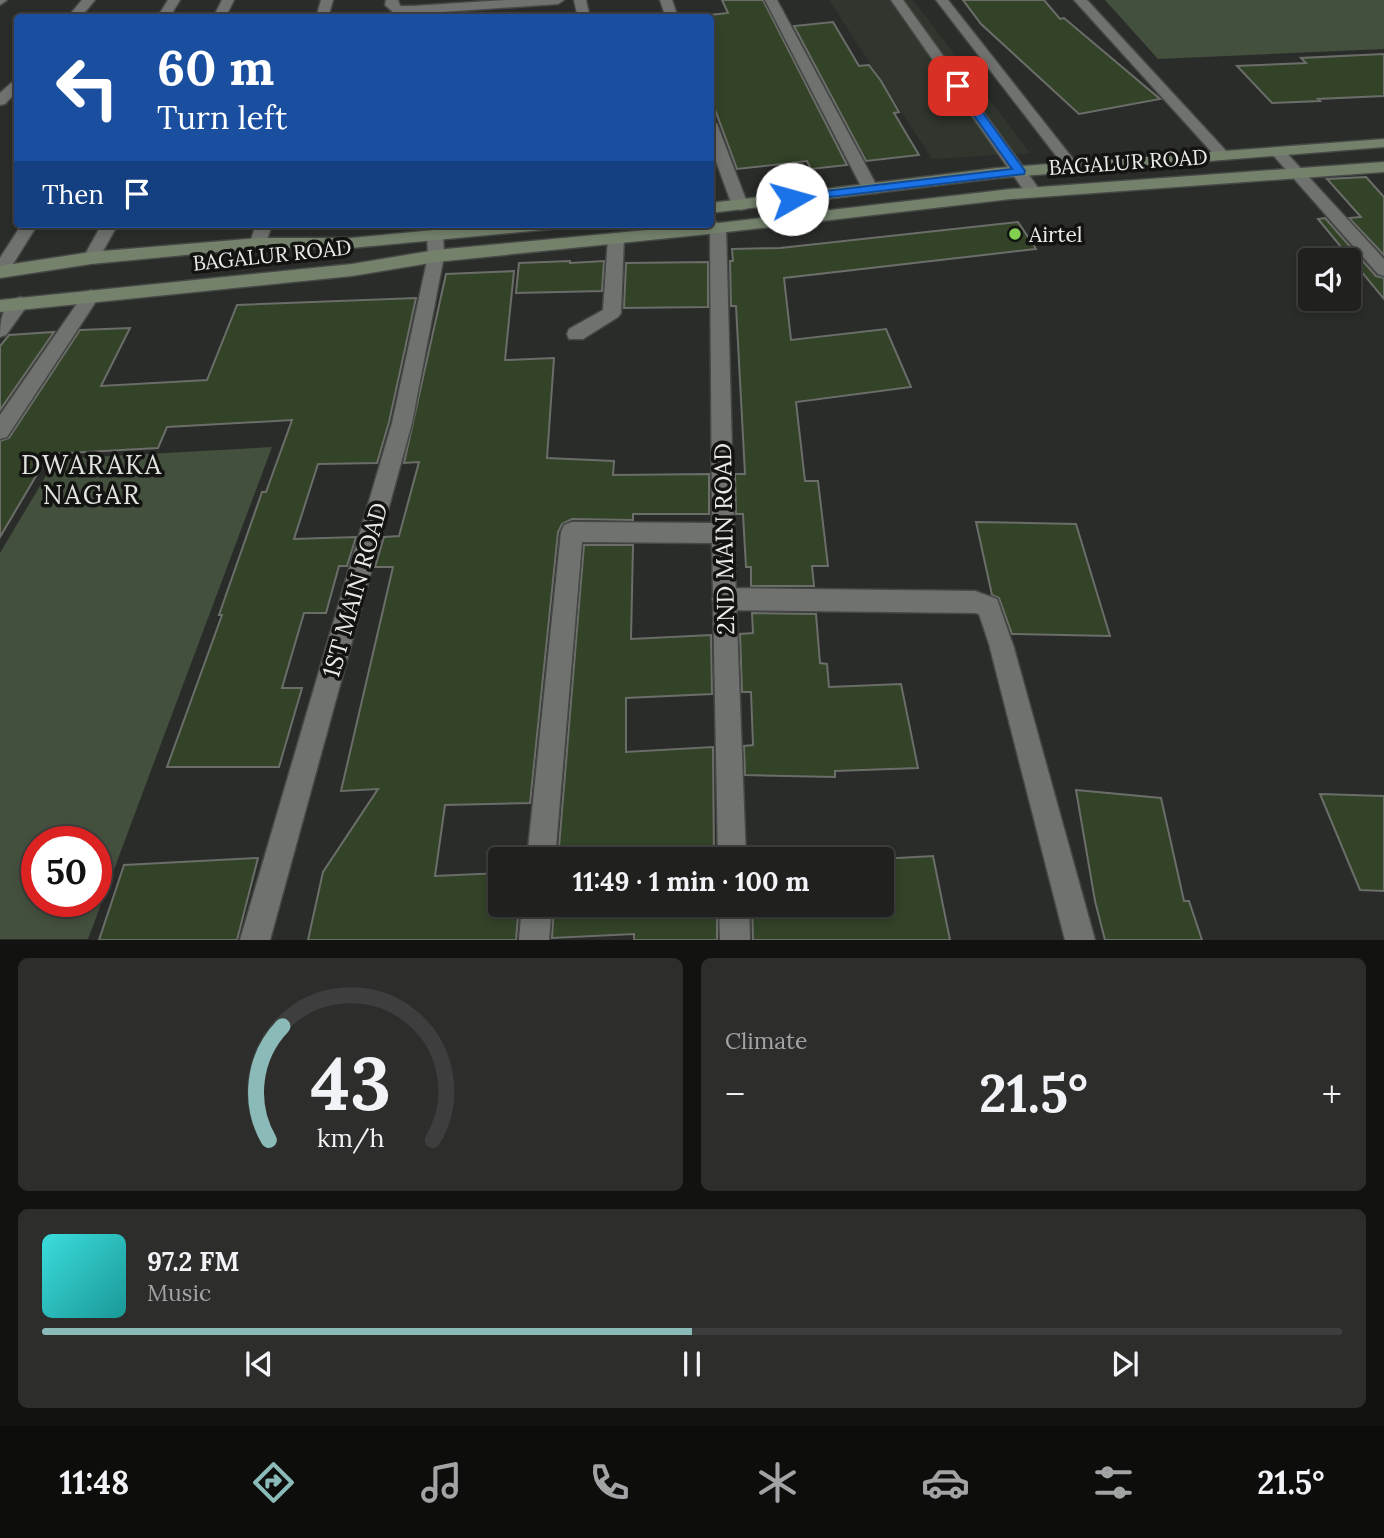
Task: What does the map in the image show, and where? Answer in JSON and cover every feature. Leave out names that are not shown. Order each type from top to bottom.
[{"type":"main road","name":"BAGALUR ROAD","points":[[714,219],[740,205],[1020,171],[1384,143]]},
{"type":"main road","name":"BAGALUR ROAD","points":[[714,220],[1034,192],[1383,168]]},
{"type":"main road","name":"BAGALUR ROAD","points":[[0,306],[352,270],[435,246],[478,228]]},
{"type":"main road","name":"BAGALUR ROAD","points":[[0,271],[91,258],[258,243],[435,246],[616,238],[670,228]]},
{"type":"street","points":[[77,14],[89,0]]},
{"type":"street","points":[[392,0],[391,5],[397,9],[413,10],[558,0]]},
{"type":"street","points":[[771,0],[871,190]]},
{"type":"street","points":[[897,0],[1034,192]]},
{"type":"street","points":[[942,0],[1072,167]]},
{"type":"street","points":[[1080,0],[1223,156]]},
{"type":"street","points":[[0,102],[14,86]]},
{"type":"street","points":[[714,135],[740,205]]},
{"type":"street","points":[[1278,152],[1384,270]]},
{"type":"street","points":[[0,271],[27,228]]},
{"type":"street","points":[[91,258],[108,228]]},
{"type":"street","points":[[258,243],[263,228]]},
{"type":"street","name":"2ND MAIN ROAD","points":[[713,228],[732,847]]},
{"type":"street","points":[[576,334],[612,313],[616,238]]},
{"type":"street","name":"1ST MAIN ROAD","points":[[255,940],[402,423],[435,246]]},
{"type":"street","points":[[0,430],[91,296]]},
{"type":"street","points":[[0,330],[20,303]]},
{"type":"street","points":[[542,847],[572,532],[724,533]]},
{"type":"street","points":[[724,599],[975,601],[989,607],[1080,940]]},
{"type":"street","points":[[534,940],[536,917]]},
{"type":"street","points":[[734,917],[735,940]]},
{"type":"shaded area","points":[[829,0],[913,0],[1030,153],[932,159]]},
{"type":"green space","points":[[1105,0],[1384,0],[1384,49],[1158,59]]},
{"type":"green space","points":[[272,447],[112,875],[112,826],[21,826],[21,917],[96,917],[88,939],[0,939],[0,553],[56,459]]},
{"type":"building","points":[[722,0],[763,0],[847,165],[811,169],[807,161],[737,169],[714,107],[714,15],[728,13]]},
{"type":"building","points":[[963,0],[1044,0],[1060,19],[1064,18],[1160,99],[1079,114],[981,24]]},
{"type":"building","points":[[833,22],[859,66],[869,65],[881,81],[899,112],[894,113],[919,155],[866,161],[794,26]]},
{"type":"building","points":[[1384,54],[1384,96],[1272,103],[1237,66],[1306,63],[1301,58]]},
{"type":"building","points":[[1366,177],[1384,197],[1384,255],[1349,218],[1361,217],[1327,179]]},
{"type":"building","points":[[1325,218],[1351,248],[1342,248],[1318,219]]},
{"type":"building","points":[[1018,222],[1036,249],[784,278],[791,340],[886,329],[911,387],[796,402],[805,481],[818,481],[828,566],[812,566],[814,586],[751,586],[751,567],[746,567],[743,514],[736,514],[735,474],[745,474],[736,306],[731,306],[732,249],[780,248]]},
{"type":"building","points":[[1361,259],[1376,276],[1384,278],[1384,299],[1361,271]]},
{"type":"building","points":[[604,261],[602,291],[516,293],[519,263]]},
{"type":"building","points":[[708,262],[708,307],[624,308],[626,263]]},
{"type":"building","points":[[514,271],[505,360],[554,358],[547,458],[614,461],[613,475],[709,474],[709,514],[633,514],[633,520],[572,519],[562,524],[558,532],[530,803],[445,805],[435,876],[488,874],[488,917],[518,917],[516,940],[308,940],[323,872],[378,789],[341,791],[393,567],[375,567],[384,537],[399,536],[419,462],[404,463],[446,274]]},
{"type":"building","points":[[416,298],[389,422],[377,463],[318,464],[294,539],[356,537],[347,566],[339,566],[326,613],[304,613],[282,688],[302,688],[279,767],[167,767],[222,615],[219,615],[262,492],[266,492],[292,420],[167,427],[158,448],[49,454],[0,537],[0,441],[9,438],[80,330],[130,328],[101,386],[207,380],[237,305]]},
{"type":"building","points":[[54,332],[0,410],[0,346],[9,335]]},
{"type":"building","points":[[976,522],[1076,524],[1110,636],[1012,634],[999,598],[992,595]]},
{"type":"building","points":[[584,545],[633,545],[631,639],[711,635],[712,694],[626,698],[626,752],[713,747],[714,847],[559,847]]},
{"type":"building","points":[[752,613],[816,614],[820,663],[827,664],[829,687],[901,684],[918,768],[835,771],[835,777],[745,775],[744,746],[753,745],[751,692],[742,692],[740,634],[753,633]]},
{"type":"building","points":[[1076,790],[1161,798],[1184,901],[1189,901],[1202,940],[1105,940],[1095,901]]},
{"type":"building","points":[[1320,794],[1384,796],[1384,891],[1360,890]]},
{"type":"building","points":[[933,856],[950,940],[753,940],[752,917],[894,917],[894,858]]},
{"type":"building","points":[[258,858],[237,940],[99,940],[107,917],[112,917],[112,901],[124,865]]},
{"type":"building","points":[[553,917],[717,917],[717,940],[634,940],[634,934],[552,938]]},
{"type":"place","name":"Airtel","points":[[1015,234]]},
{"type":"district","name":"DWARAKA NAGAR","points":[[92,479]]},
{"type":"route","points":[[792,199],[1020,171],[958,86]]}]
